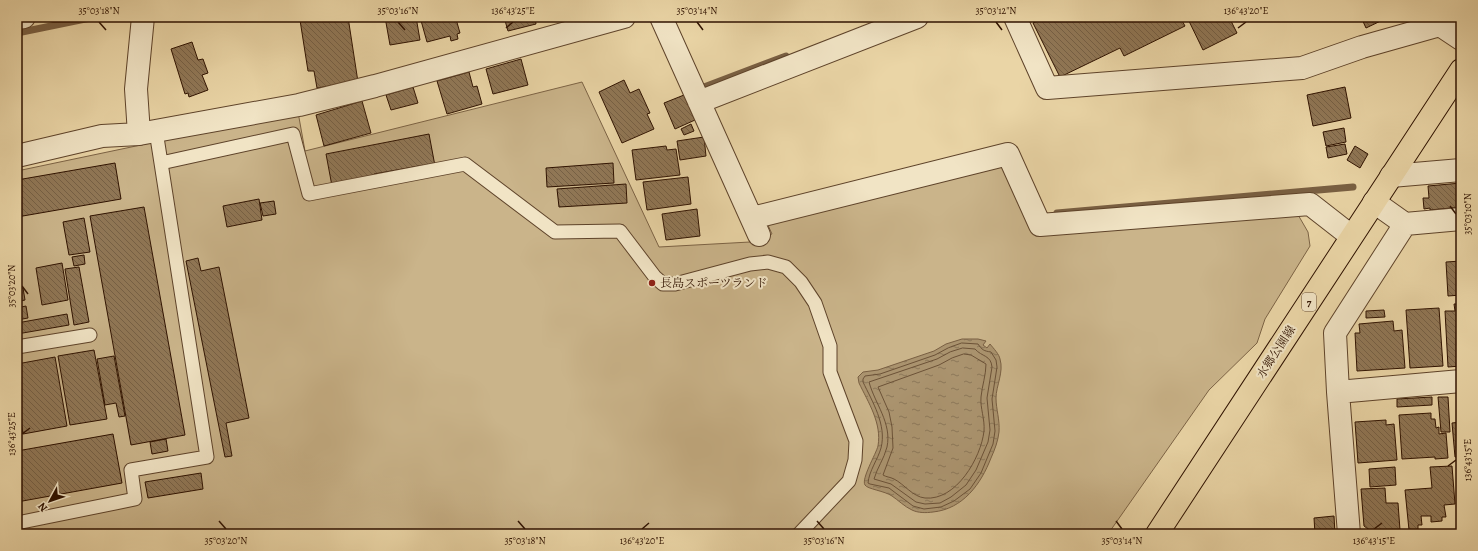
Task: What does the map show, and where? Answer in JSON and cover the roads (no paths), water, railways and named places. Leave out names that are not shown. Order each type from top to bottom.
[{"type":"main road","name":"水郷公園線","points":[[1157,534],[1461,70]]},
{"type":"street","points":[[17,18],[24,17]]},
{"type":"street","points":[[143,17],[136,89],[148,133]]},
{"type":"street","points":[[17,156],[102,136],[148,133],[299,105],[375,86],[624,17]]},
{"type":"street","points":[[661,17],[756,226],[1008,154],[1040,225],[1310,204],[1352,236]]},
{"type":"street","points":[[699,102],[917,17]]},
{"type":"street","points":[[1015,17],[1047,88],[1302,68],[1362,47],[1440,25],[1461,39]]},
{"type":"street","points":[[1391,176],[1461,170]]},
{"type":"street","points":[[1374,202],[1406,224],[1461,219]]},
{"type":"street","points":[[1349,534],[1335,333],[1406,224]]},
{"type":"street","points":[[1338,392],[1461,381]]},
{"type":"lane","points":[[17,523],[135,499],[131,470],[207,457],[161,163],[148,133]]},
{"type":"lane","points":[[161,163],[293,134],[309,194],[464,164],[555,232],[620,231],[662,284],[675,284],[750,264],[768,262],[786,267],[801,282],[814,302],[830,346],[830,372],[856,441],[855,460],[849,481],[799,534]]},
{"type":"lane","points":[[17,347],[90,335]]},
{"type":"water","points":[[962,339],[978,339],[986,341],[983,345],[987,348],[990,344],[999,357],[1001,369],[996,398],[999,435],[987,468],[970,494],[953,506],[944,510],[928,513],[917,512],[907,507],[889,494],[869,488],[865,485],[865,478],[878,446],[879,437],[876,421],[859,383],[858,377],[863,372],[878,370],[934,351],[946,344]]},
{"type":"waterway","points":[[17,33],[95,17]]},
{"type":"waterway","points":[[704,87],[786,56]]},
{"type":"waterway","points":[[1057,213],[1353,187]]},
{"type":"place","name":"長島スポーツランド","points":[[652,283]]}]
